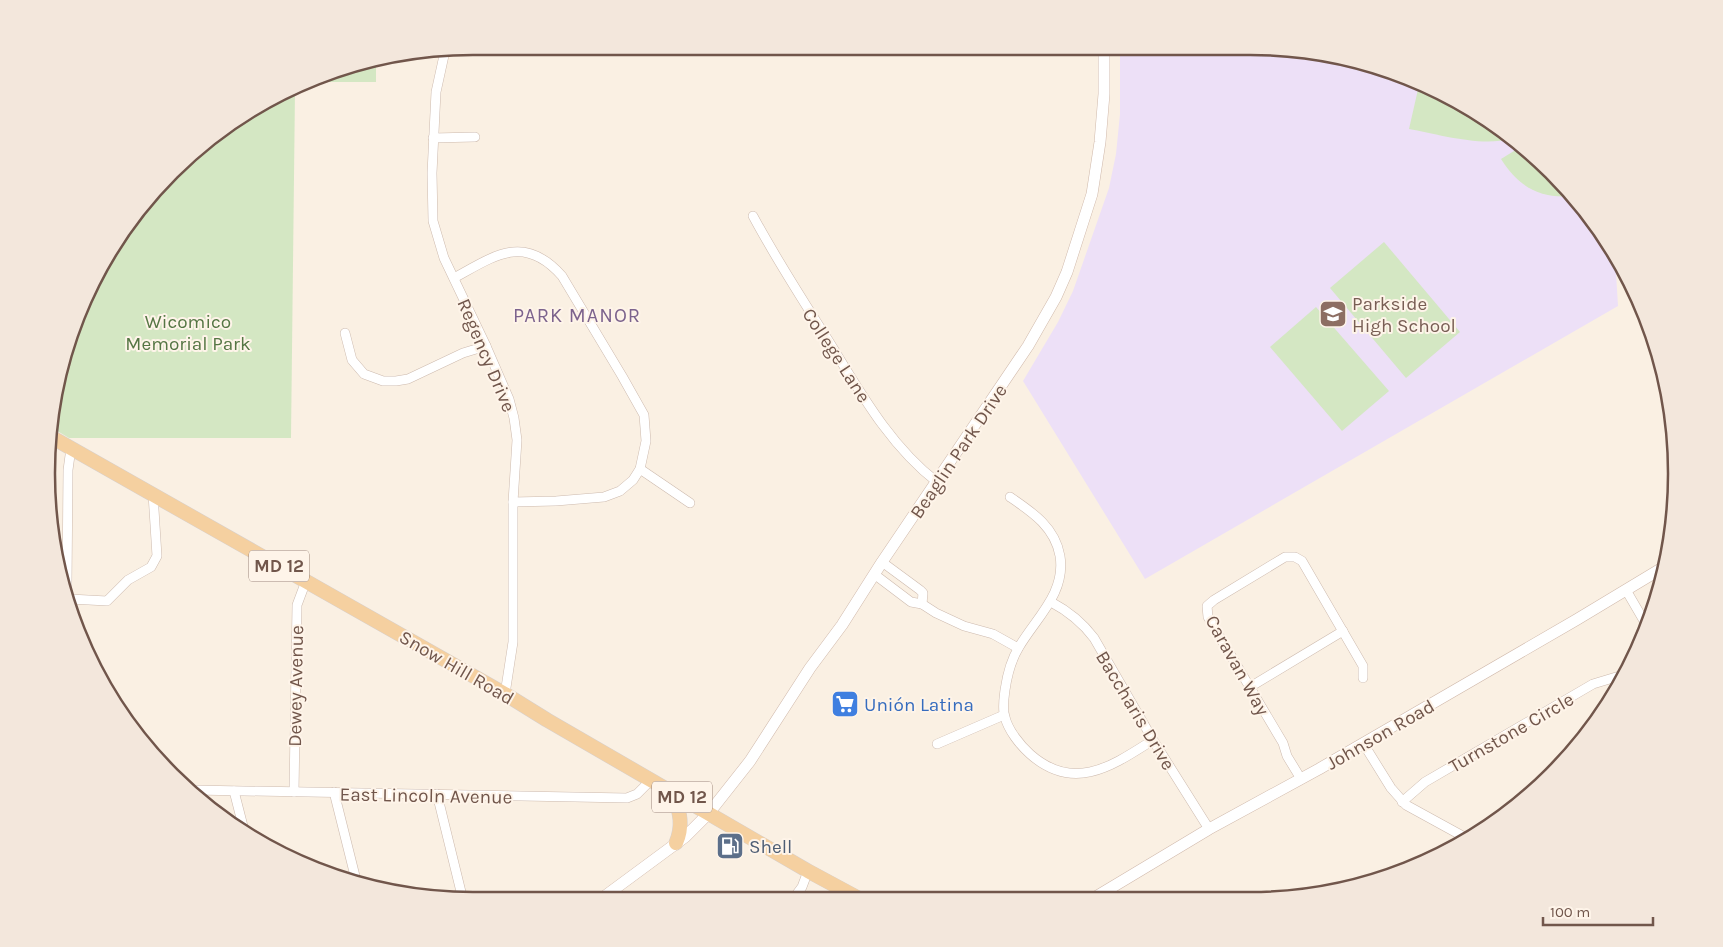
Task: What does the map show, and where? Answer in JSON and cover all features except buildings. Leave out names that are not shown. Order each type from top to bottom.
[{"type":"main road","name":"Beaglin Park Drive","points":[[611,892],[676,843],[709,813],[750,761],[1028,346],[1056,297],[1067,272],[1088,209],[1098,165],[1103,101],[1104,55]]},
{"type":"main road","name":"Snow Hill Road","points":[[57,440],[505,694],[808,871],[848,892]]},
{"type":"main road","name":"Johnson Road","points":[[1104,892],[1209,829],[1301,780],[1656,572]]},
{"type":"main road","points":[[674,793],[681,819],[680,835],[676,843]]},
{"type":"street","name":"Regency Drive","points":[[444,56],[436,92],[433,138],[433,220],[444,258],[486,346],[509,399],[514,418],[516,440],[513,502],[513,642],[505,694]]},
{"type":"street","points":[[433,138],[475,138]]},
{"type":"street","name":"College Lane","points":[[753,216],[796,290],[883,426],[918,468],[937,482]]},
{"type":"street","points":[[454,278],[492,257],[514,251],[536,256],[551,263],[562,276],[644,415],[646,441],[640,468],[633,480],[620,490],[604,497],[513,502]]},
{"type":"street","points":[[344,333],[352,360],[364,374],[383,381],[396,381],[408,378],[486,346]]},
{"type":"street","points":[[67,573],[68,470],[71,448]]},
{"type":"street","points":[[640,468],[690,502]]},
{"type":"street","points":[[74,599],[107,601],[128,580],[151,566],[157,556],[153,494]]},
{"type":"street","points":[[1010,497],[1040,518],[1054,539],[1060,556],[1060,570],[1056,592],[1018,648],[1007,675],[1004,715],[1012,731],[1024,748],[1040,762],[1060,772],[1079,774],[1092,772],[1124,758],[1153,740]]},
{"type":"street","name":"Caravan Way","points":[[1301,780],[1287,756],[1283,743],[1208,618],[1207,606],[1286,558],[1295,557],[1302,562],[1363,666],[1363,678]]},
{"type":"street","points":[[882,562],[923,593],[922,604]]},
{"type":"street","points":[[874,574],[911,602],[922,604],[950,620],[993,634],[1018,648]]},
{"type":"street","name":"Dewey Avenue","points":[[294,792],[296,605],[306,581]]},
{"type":"street","points":[[1626,590],[1642,618]]},
{"type":"street","name":"Baccharis Drive","points":[[1050,602],[1074,617],[1085,626],[1094,638],[1153,740],[1209,829]]},
{"type":"street","points":[[1250,687],[1343,631]]},
{"type":"street","name":"Turnstone Circle","points":[[1402,802],[1424,782],[1593,684],[1615,677]]},
{"type":"street","points":[[937,744],[1004,715]]},
{"type":"street","points":[[1363,743],[1402,802],[1461,835]]},
{"type":"street","name":"East Lincoln Avenue","points":[[200,790],[627,798],[637,794],[651,780]]},
{"type":"street","points":[[234,791],[242,822]]},
{"type":"street","points":[[334,792],[354,875]]},
{"type":"street","points":[[437,794],[461,892]]},
{"type":"street","points":[[799,892],[808,871]]},
{"type":"shaded area","name":"Parkside High School","points":[[1120,55],[1277,56],[1331,63],[1358,69],[1410,87],[1459,111],[1504,141],[1564,198],[1582,219],[1616,271],[1618,306],[1145,579],[1023,381],[1058,322],[1073,291],[1109,188],[1116,154],[1120,114]]},
{"type":"green space","points":[[376,67],[376,82],[326,82]]},
{"type":"green space","points":[[1418,90],[1459,111],[1503,140],[1475,141],[1409,129]]},
{"type":"green space","name":"Wicomico Memorial Park","points":[[295,95],[291,438],[69,438],[58,431],[69,365],[77,339],[98,288],[126,241],[159,198],[198,159],[241,126],[264,111]]},
{"type":"green space","points":[[1515,150],[1562,196],[1549,195],[1530,189],[1515,177],[1501,159]]},
{"type":"green space","points":[[1384,242],[1460,332],[1406,378],[1330,288]]},
{"type":"green space","points":[[1316,307],[1389,391],[1342,431],[1270,347]]},
{"type":"place","name":"Parkside High School","points":[[1333,314]]},
{"type":"place","name":"Unión Latina","points":[[845,704]]},
{"type":"place","name":"Shell","points":[[730,846]]},
{"type":"district","name":"PARK MANOR","points":[[577,315]]}]
